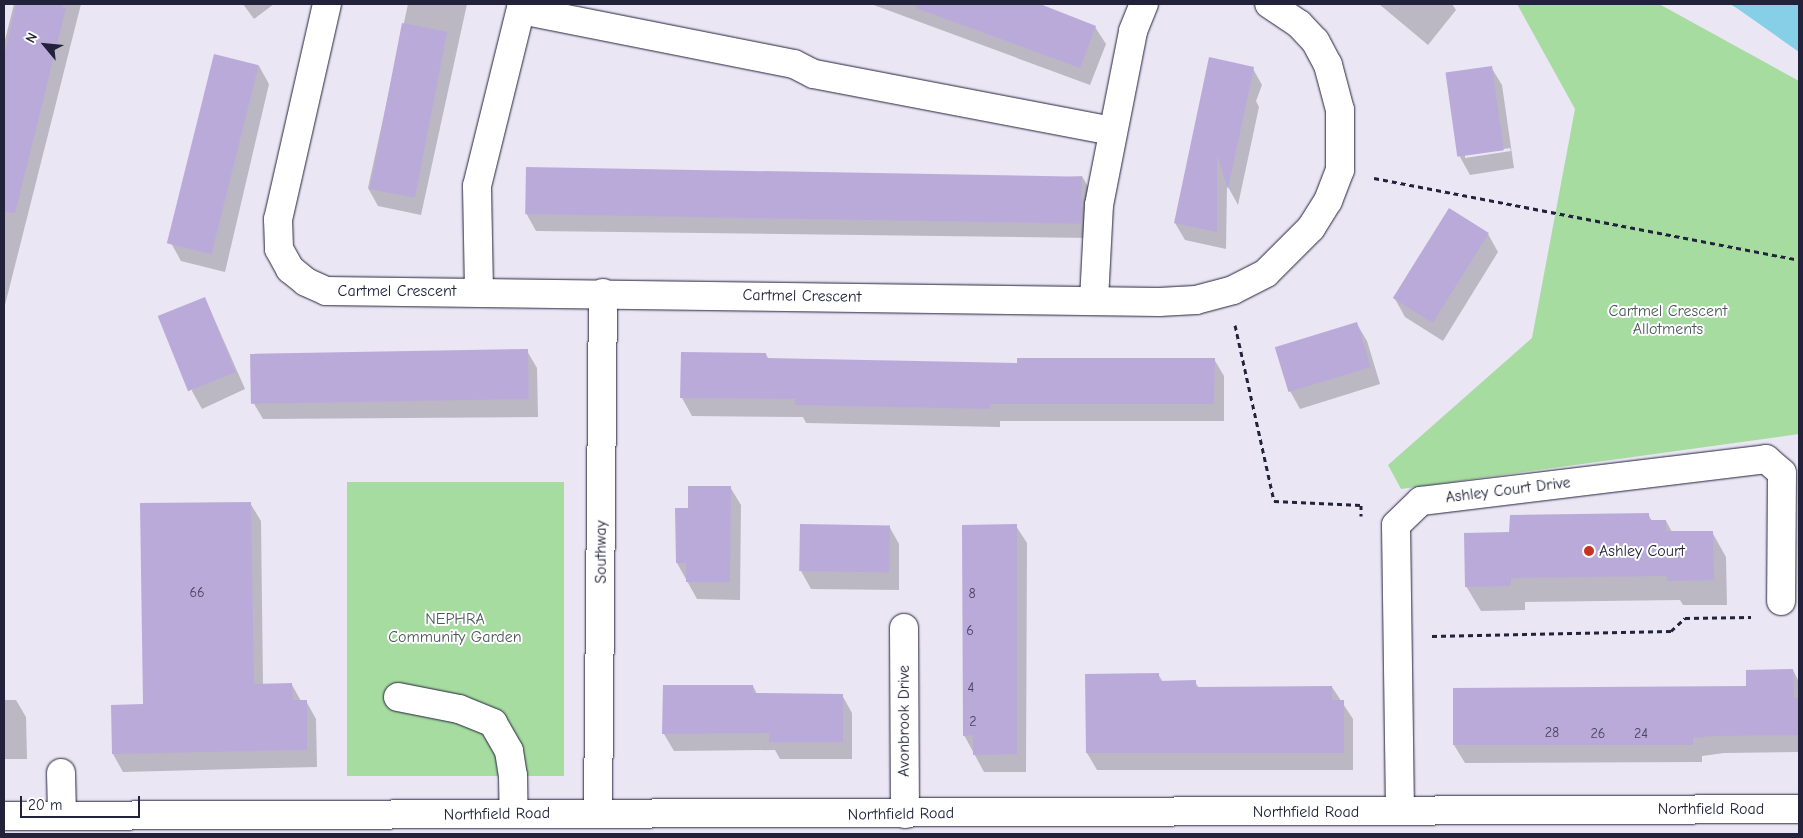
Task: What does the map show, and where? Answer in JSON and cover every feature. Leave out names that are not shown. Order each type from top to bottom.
[{"type":"street","name":"Cartmel Crescent","points":[[326,4],[278,219],[279,250],[290,269],[306,282],[326,291],[479,290],[1094,300],[1196,300],[1233,290],[1266,272],[1311,228],[1328,201],[1340,170],[1340,110],[1328,65],[1314,42],[1299,24],[1269,4]]},
{"type":"street","points":[[1094,300],[1099,205],[1133,31],[1144,4]]},
{"type":"street","points":[[479,290],[477,186],[522,7],[794,64],[814,74],[1112,131]]},
{"type":"street","name":"Southway","points":[[598,812],[602,293]]},
{"type":"street","name":"Ashley Court Drive","points":[[1400,811],[1396,525],[1421,501],[1766,460],[1782,473],[1781,601]]},
{"type":"street","name":"Avonbrook Drive","points":[[904,628],[905,814]]},
{"type":"street","points":[[398,697],[458,709],[494,723],[509,751],[513,775],[514,814]]},
{"type":"street","points":[[61,773],[62,815]]},
{"type":"street","name":"Northfield Road","points":[[12,822],[62,815],[315,825],[514,814],[598,812],[822,824],[905,814],[970,824],[1400,811],[1799,809]]},
{"type":"path","points":[[1340,170],[1799,260]]},
{"type":"path","points":[[1233,317],[1274,501],[1361,505],[1361,525]]},
{"type":"path","points":[[1429,636],[1670,631],[1685,618],[1768,616],[1781,601]]},
{"type":"green space","name":"Cartmel Crescent Allotments","points":[[1517,4],[1659,4],[1799,81],[1799,434],[1401,489],[1388,465],[1532,338],[1575,109]]},
{"type":"green space","name":"NEPHRA Community Garden","points":[[347,482],[564,482],[564,776],[347,776]]},
{"type":"water","points":[[1730,4],[1799,4],[1799,52],[1738,9]]},
{"type":"building","points":[[16,4],[62,4],[61,7],[66,8],[15,213],[4,212],[4,57]]},
{"type":"building","points":[[916,4],[1040,4],[1096,26],[1080,68],[916,8]]},
{"type":"building","points":[[402,23],[447,32],[415,198],[370,189]]},
{"type":"building","points":[[214,54],[259,65],[211,254],[167,243]]},
{"type":"building","points":[[1209,57],[1254,67],[1228,189],[1217,155],[1217,232],[1174,223]]},
{"type":"building","points":[[1492,66],[1504,150],[1457,157],[1445,73]]},
{"type":"building","points":[[526,167],[1082,177],[1081,224],[525,214]]},
{"type":"building","points":[[1449,208],[1489,233],[1433,323],[1393,298]]},
{"type":"building","points":[[205,297],[235,372],[188,391],[158,316]]},
{"type":"building","points":[[1357,322],[1371,367],[1288,392],[1275,347]]},
{"type":"building","points":[[528,349],[529,399],[251,404],[250,354]]},
{"type":"building","points":[[681,352],[766,353],[766,358],[1017,363],[1017,358],[1215,358],[1214,404],[990,404],[990,409],[795,405],[795,399],[680,398]]},
{"type":"building","points":[[688,486],[731,486],[730,582],[686,582],[686,563],[676,563],[675,508],[688,508]]},
{"type":"building","points":[[251,502],[254,684],[292,683],[293,700],[307,700],[307,750],[112,754],[111,705],[143,704],[140,503]]},
{"type":"building","name":"Ashley Court","points":[[1649,513],[1649,520],[1666,520],[1666,531],[1713,531],[1714,580],[1667,581],[1667,576],[1511,578],[1511,586],[1465,587],[1464,533],[1509,532],[1510,515]]},
{"type":"building","points":[[800,524],[890,526],[889,573],[799,571]]},
{"type":"building","points":[[1017,524],[1017,754],[973,755],[973,735],[963,736],[962,525]]},
{"type":"building","points":[[1793,669],[1794,698],[1799,698],[1799,735],[1713,736],[1693,738],[1693,745],[1453,745],[1453,688],[1746,686],[1746,670]]},
{"type":"building","points":[[1159,673],[1159,681],[1196,680],[1196,687],[1332,686],[1332,700],[1344,700],[1344,753],[1086,753],[1085,674]]},
{"type":"building","points":[[663,685],[753,685],[753,693],[843,694],[843,742],[769,742],[769,733],[662,734]]},
{"type":"place","name":"Ashley Court","points":[[1589,551]]}]
